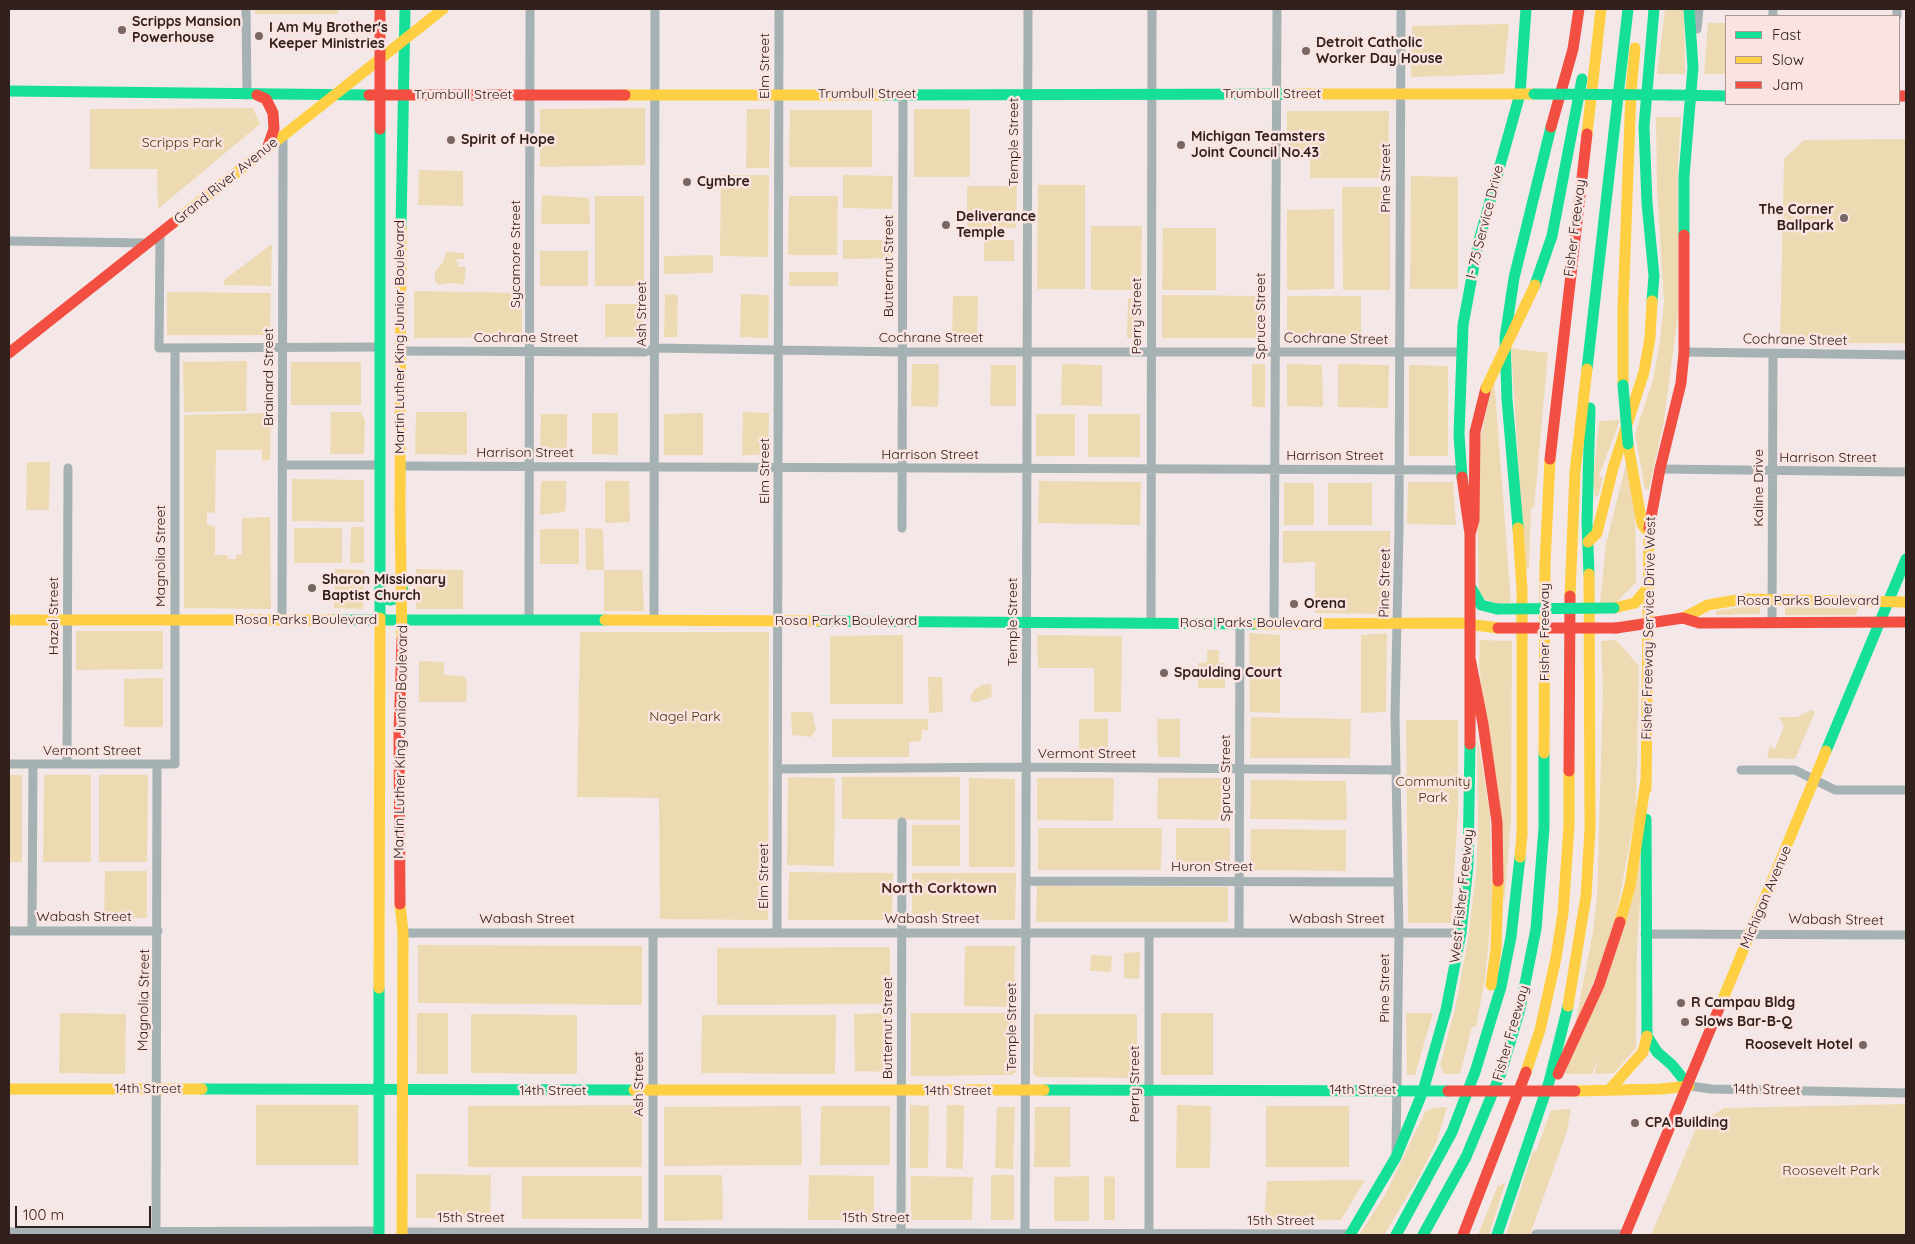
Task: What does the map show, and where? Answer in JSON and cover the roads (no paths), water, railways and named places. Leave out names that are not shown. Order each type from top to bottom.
[{"type":"main road","name":"Martin Luther King Junior Boulevard","points":[[379,1233],[380,9]]},
{"type":"main road","name":"Martin Luther King Junior Boulevard","points":[[402,1233],[402,933],[399,888],[399,703],[403,620],[400,466],[400,204],[405,9]]},
{"type":"main road","name":"Grand River Avenue","points":[[9,353],[443,9]]},
{"type":"main road","name":"I- 75 Service Drive","points":[[1462,352],[1467,295],[1478,244],[1520,94],[1526,9]]},
{"type":"main road","points":[[1566,68],[1570,9]]},
{"type":"main road","points":[[1396,1235],[1440,1156],[1475,1072],[1501,987],[1510,937],[1522,834],[1522,590],[1504,338],[1514,278],[1566,68],[1573,48],[1579,9]]},
{"type":"main road","name":"Fisher Freeway","points":[[1423,1235],[1466,1157],[1500,1072],[1520,1009],[1536,929],[1544,828],[1546,564],[1551,449],[1601,9]]},
{"type":"main road","name":"Fisher Freeway","points":[[1463,1235],[1532,1058],[1547,1003],[1559,940],[1568,826],[1570,561],[1575,472],[1628,9]]},
{"type":"main road","points":[[1639,9],[1631,91],[1623,325],[1623,385],[1628,444],[1642,524],[1648,532]]},
{"type":"main road","points":[[1588,542],[1597,532],[1613,468],[1644,372],[1650,338],[1654,276],[1647,203],[1644,127],[1654,9]]},
{"type":"main road","points":[[1690,9],[1693,67]]},
{"type":"main road","points":[[1470,534],[1474,520],[1475,432],[1486,388],[1535,285],[1552,236],[1586,57],[1596,50]]},
{"type":"main road","name":"Fisher Freeway Service Drive West","points":[[1647,1036],[1645,934],[1648,532],[1660,469],[1681,383],[1684,352],[1684,176],[1693,67]]},
{"type":"main road","name":"Trumbull Street","points":[[9,92],[252,95],[1534,94],[1725,96]]},
{"type":"main road","points":[[252,95],[266,99],[273,113],[274,129],[267,147]]},
{"type":"main road","points":[[380,208],[387,218],[391,219],[395,216],[400,204]]},
{"type":"main road","points":[[380,252],[387,238],[391,236],[397,238],[401,245]]},
{"type":"main road","points":[[1497,1235],[1549,1082],[1576,969],[1589,858],[1591,623],[1588,542],[1592,335]]},
{"type":"main road","points":[[1462,352],[1459,411],[1461,470],[1470,534]]},
{"type":"main road","points":[[380,392],[389,396],[398,391],[400,385]]},
{"type":"main road","points":[[379,426],[385,419],[394,419],[400,430]]},
{"type":"main road","name":"West Fisher Freeway","points":[[1350,1235],[1396,1157],[1423,1091],[1446,1010],[1461,934],[1468,866],[1470,816],[1470,534]]},
{"type":"main road","name":"Michigan Avenue","points":[[1625,1235],[1906,559]]},
{"type":"main road","points":[[1471,587],[1478,602],[1486,607],[1497,609],[1614,608],[1635,603],[1649,586]]},
{"type":"main road","points":[[379,591],[386,599],[391,600],[398,598],[403,590]]},
{"type":"main road","name":"Rosa Parks Boulevard","points":[[9,620],[654,620],[1274,623],[1470,625],[1498,628],[1616,628],[1683,618],[1708,605],[1743,599],[1906,602]]},
{"type":"main road","name":"Rosa Parks Boulevard","points":[[1683,618],[1699,623],[1906,622]]},
{"type":"main road","points":[[1470,658],[1484,724],[1498,831],[1496,949],[1475,1072]]},
{"type":"main road","points":[[1549,1082],[1559,1074],[1599,985],[1614,945],[1630,886],[1646,780]]},
{"type":"main road","points":[[378,845],[385,854],[390,856],[396,854],[399,846]]},
{"type":"main road","points":[[378,888],[389,880],[395,881],[399,888]]},
{"type":"main road","points":[[1647,1036],[1657,1052],[1672,1065],[1688,1086]]},
{"type":"main road","points":[[1611,1088],[1638,1059],[1646,1045],[1647,1036]]},
{"type":"main road","name":"14th Street","points":[[9,1089],[379,1091],[1149,1091],[1396,1089],[1448,1091],[1661,1089],[1688,1086]]},
{"type":"main road","points":[[380,1129],[384,1120],[389,1118],[402,1126]]},
{"type":"street","points":[[246,9],[252,95]]},
{"type":"street","name":"Sycamore Street","points":[[529,620],[530,9]]},
{"type":"street","name":"Ash Street","points":[[654,620],[655,9]]},
{"type":"street","name":"Elm Street","points":[[777,933],[779,9]]},
{"type":"street","name":"Temple Street","points":[[1025,1235],[1028,9]]},
{"type":"street","name":"Perry Street","points":[[1151,623],[1152,9]]},
{"type":"street","name":"Spruce Street","points":[[1274,623],[1276,9]]},
{"type":"street","name":"Pine Street","points":[[1396,1157],[1399,933],[1396,770],[1400,353],[1400,9]]},
{"type":"street","name":"Fisher Freeway Service Drive West","points":[[1693,67],[1698,9]]},
{"type":"street","name":"Butternut Street","points":[[902,528],[903,94]]},
{"type":"street","name":"Brainard Street","points":[[282,620],[283,135]]},
{"type":"street","points":[[160,234],[160,348],[380,348]]},
{"type":"street","points":[[9,241],[148,243]]},
{"type":"street","name":"Magnolia Street","points":[[174,764],[175,348]]},
{"type":"street","name":"Cochrane Street","points":[[400,351],[645,352],[655,348],[903,352],[1462,352]]},
{"type":"street","name":"Cochrane Street","points":[[1684,352],[1906,355]]},
{"type":"street","name":"Kaline Drive","points":[[1772,622],[1773,353]]},
{"type":"street","points":[[282,466],[379,466]]},
{"type":"street","name":"Harrison Street","points":[[400,466],[779,467],[903,470],[1461,470]]},
{"type":"street","name":"Hazel Street","points":[[67,764],[68,468]]},
{"type":"street","name":"Harrison Street","points":[[1660,469],[1906,472]]},
{"type":"street","name":"Spruce Street","points":[[1239,933],[1240,623]]},
{"type":"street","name":"Vermont Street","points":[[9,764],[174,764]]},
{"type":"street","points":[[32,931],[33,764]]},
{"type":"street","name":"Magnolia Street","points":[[156,1234],[157,764]]},
{"type":"street","name":"Vermont Street","points":[[778,769],[1027,767],[1396,770]]},
{"type":"street","points":[[1741,770],[1795,770],[1835,790],[1906,790]]},
{"type":"street","name":"Butternut Street","points":[[901,1234],[902,822]]},
{"type":"street","name":"Huron Street","points":[[1026,881],[1397,882]]},
{"type":"street","name":"Wabash Street","points":[[9,931],[158,931]]},
{"type":"street","name":"Wabash Street","points":[[402,933],[1461,934]]},
{"type":"street","name":"Ash Street","points":[[653,933],[653,1234]]},
{"type":"street","name":"Perry Street","points":[[1148,1235],[1149,933]]},
{"type":"street","name":"Wabash Street","points":[[1645,934],[1906,935]]},
{"type":"street","name":"14th Street","points":[[1688,1086],[1712,1089],[1906,1093]]},
{"type":"street","points":[[9,1232],[156,1234],[379,1233]]},
{"type":"street","name":"15th Street","points":[[402,1233],[1350,1235]]},
{"type":"street","points":[[1536,1234],[1625,1235]]},
{"type":"place","name":"Scripps Mansion Powerhouse","points":[[122,30]]},
{"type":"place","name":"I Am My Brother's Keeper Ministries","points":[[259,36]]},
{"type":"place","name":"Detroit Catholic Worker Day House","points":[[1306,51]]},
{"type":"place","name":"Spirit of Hope","points":[[451,140]]},
{"type":"place","name":"Michigan Teamsters Joint Council No.43","points":[[1181,145]]},
{"type":"place","name":"Cymbre","points":[[687,182]]},
{"type":"place","name":"The Corner Ballpark","points":[[1844,218]]},
{"type":"place","name":"Deliverance Temple","points":[[946,225]]},
{"type":"place","name":"Sharon Missionary Baptist Church","points":[[312,588]]},
{"type":"place","name":"Orena","points":[[1294,604]]},
{"type":"place","name":"Spaulding Court","points":[[1164,673]]},
{"type":"place","name":"R Campau Bldg","points":[[1681,1003]]},
{"type":"place","name":"Slows Bar-B-Q","points":[[1685,1022]]},
{"type":"place","name":"Roosevelt Hotel","points":[[1863,1045]]},
{"type":"place","name":"CPA Building","points":[[1635,1123]]},
{"type":"district","name":"North Corktown","points":[[939,888]]},
{"type":"park label","name":"Scripps Park","points":[[182,143]]},
{"type":"park label","name":"Nagel Park","points":[[685,717]]},
{"type":"park label","name":"Community Park","points":[[1433,790]]},
{"type":"park label","name":"Roosevelt Park","points":[[1831,1171]]}]
